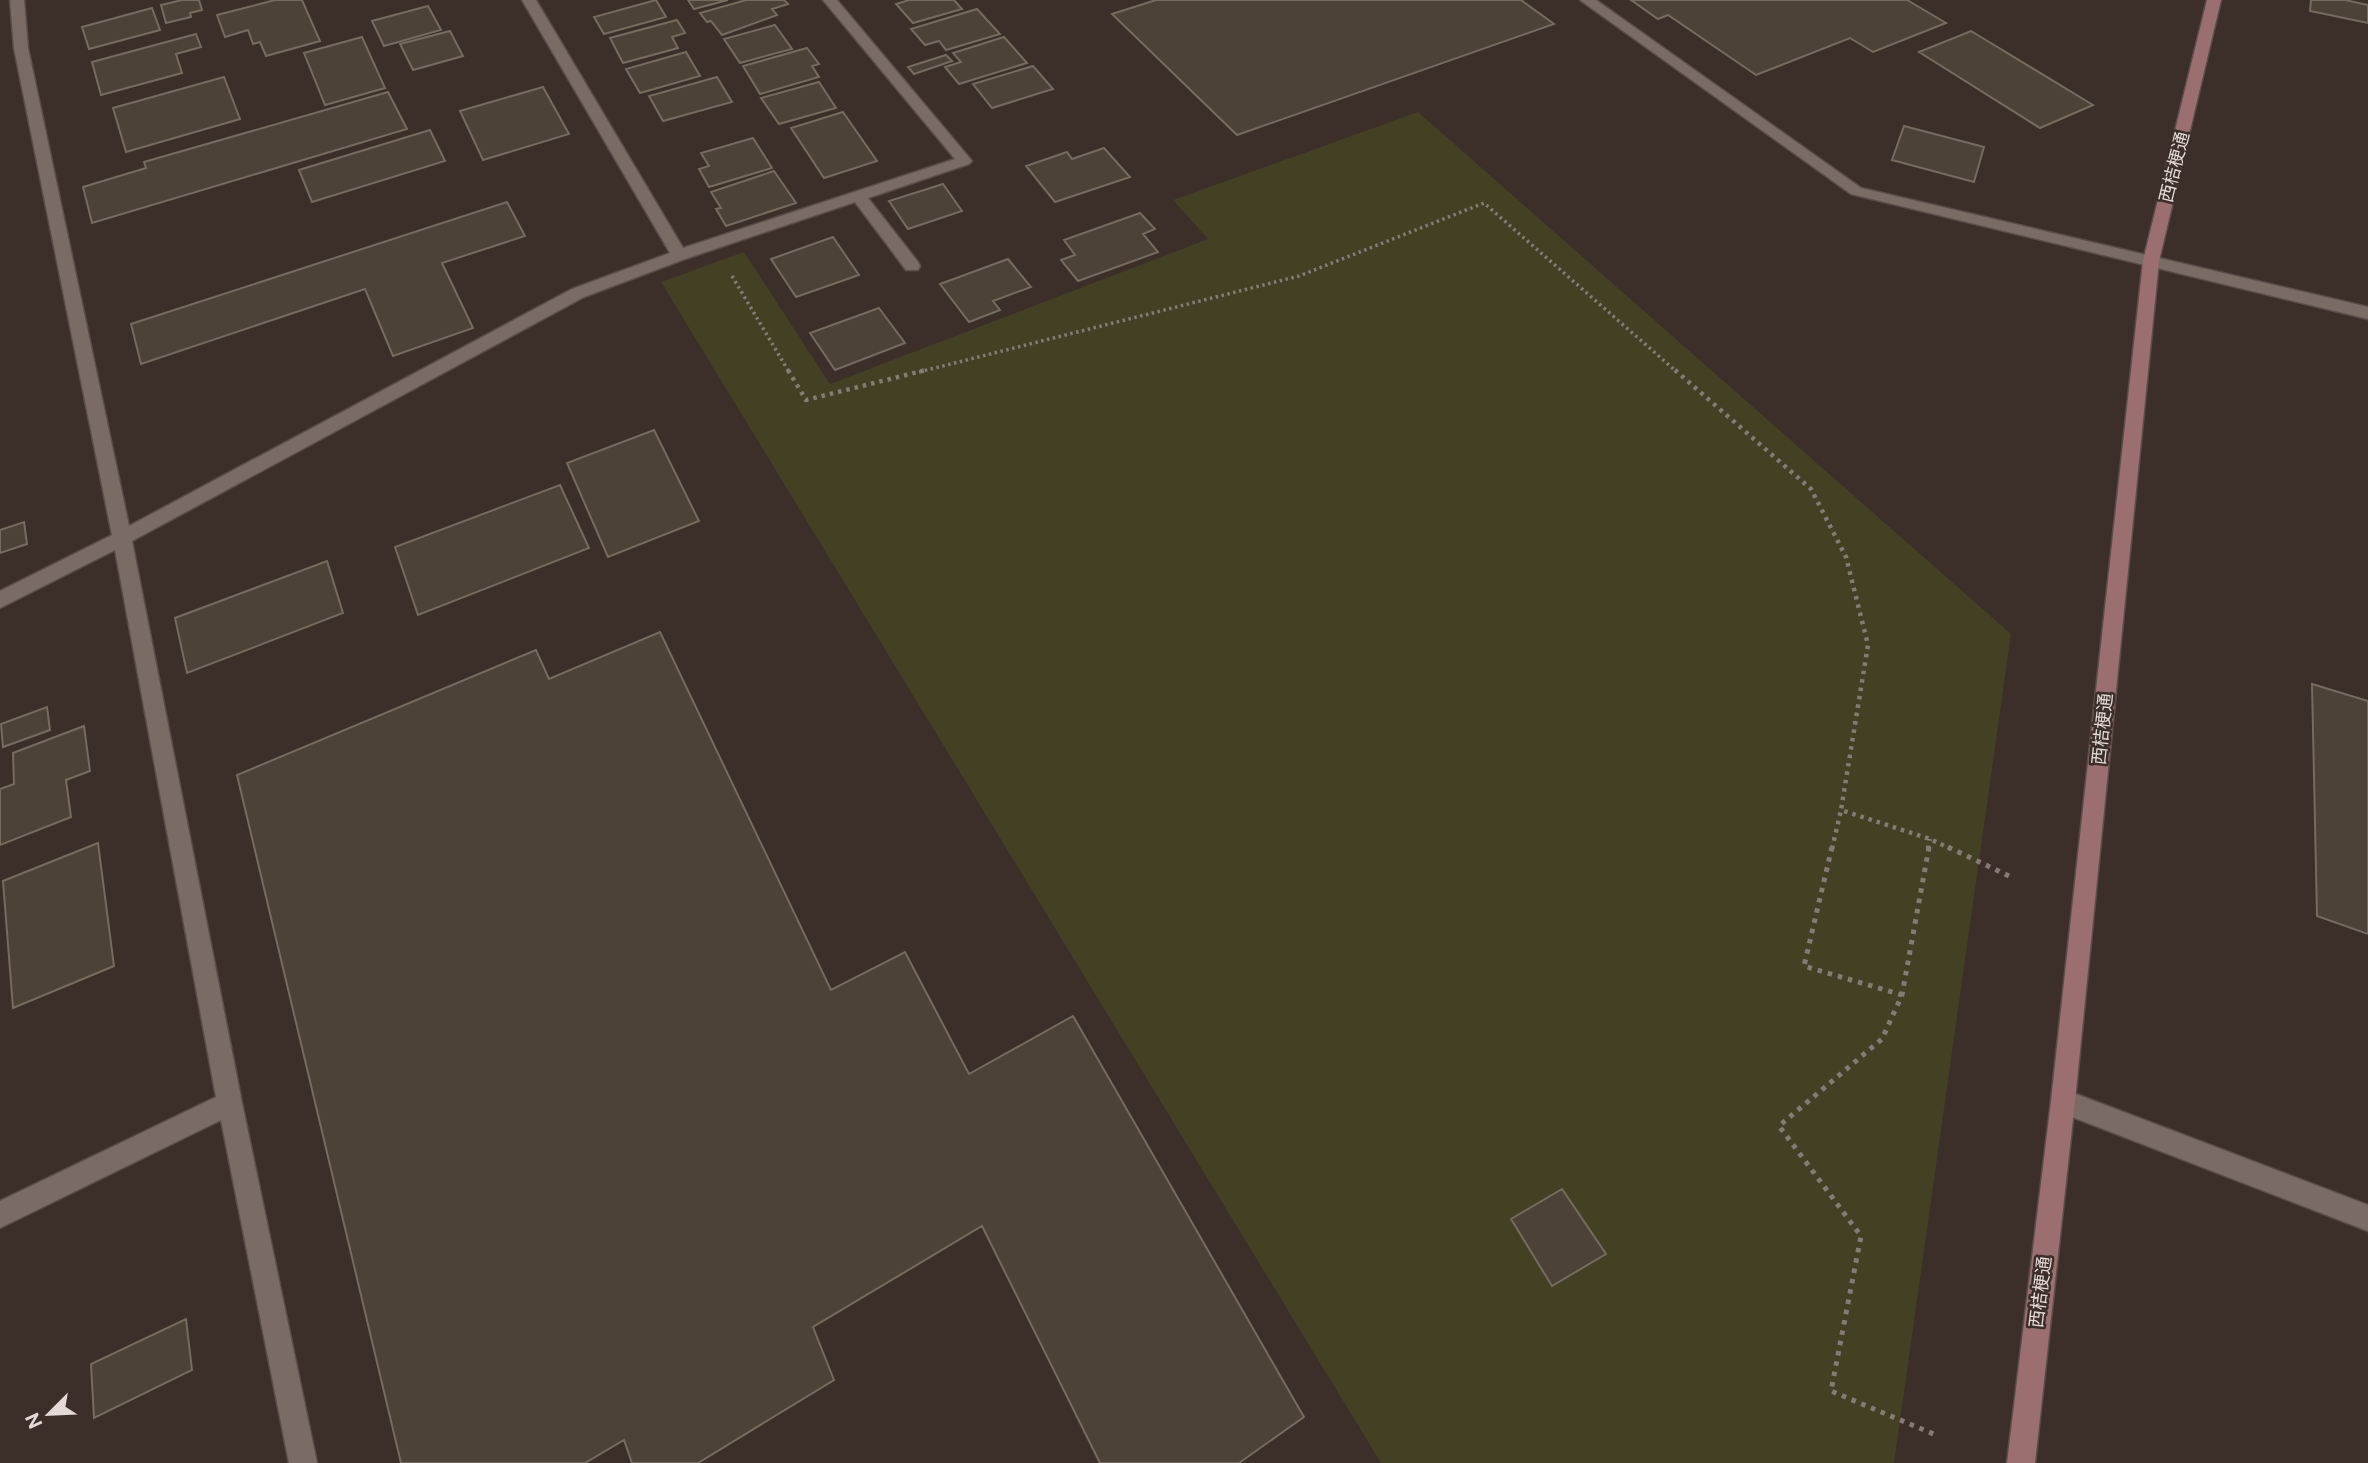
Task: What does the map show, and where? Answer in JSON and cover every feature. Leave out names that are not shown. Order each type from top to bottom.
[{"type":"street","points":[[17,0],[21,48],[122,538],[230,1103],[303,1463]]},
{"type":"street","points":[[529,0],[679,255]]},
{"type":"street","points":[[0,600],[122,538],[578,293],[679,255],[964,161],[830,0]]},
{"type":"street","points":[[1587,0],[1856,191],[2368,313]]},
{"type":"street","name":"西桔梗通","points":[[2021,1463],[2063,1101],[2151,261],[2214,0]]},
{"type":"street","points":[[858,196],[912,267]]},
{"type":"street","points":[[2063,1101],[2368,1218]]},
{"type":"street","points":[[0,1215],[230,1103]]},
{"type":"path","points":[[713,244],[806,400],[1299,276],[1484,203],[1811,489],[1846,557],[1868,645],[1841,810],[1804,965],[1902,995]]},
{"type":"path","points":[[1841,810],[1930,839],[2009,876]]},
{"type":"path","points":[[1930,839],[1902,995],[1882,1039],[1779,1126],[1861,1236],[1831,1391],[1936,1435]]},
{"type":"shaded area","points":[[1418,112],[2011,634],[1894,1463],[1381,1463],[661,282],[744,252],[830,384],[1208,239],[1173,200]]},
{"type":"building","points":[[182,0],[199,0],[202,10],[190,13],[191,17],[166,23],[161,5]]},
{"type":"building","points":[[275,0],[302,0],[320,41],[266,56],[260,42],[253,44],[248,30],[225,37],[217,15]]},
{"type":"building","points":[[656,0],[666,17],[604,34],[594,17]]},
{"type":"building","points":[[688,0],[728,0],[694,9]]},
{"type":"building","points":[[746,0],[784,0],[788,4],[772,9],[777,15],[722,35],[711,21],[707,22],[700,13]]},
{"type":"building","points":[[909,0],[954,0],[962,9],[913,23],[896,4]]},
{"type":"building","points":[[1156,0],[1521,0],[1554,24],[1237,135],[1112,14]]},
{"type":"building","points":[[1631,0],[1907,0],[1946,23],[1873,52],[1850,38],[1756,75],[1668,15],[1658,19]]},
{"type":"building","points":[[2311,0],[2345,0],[2368,5],[2368,23],[2310,11]]},
{"type":"building","points":[[428,6],[441,30],[384,46],[372,21]]},
{"type":"building","points":[[152,8],[160,30],[89,49],[82,27]]},
{"type":"building","points":[[977,9],[1000,34],[946,50],[939,41],[925,45],[911,29]]},
{"type":"building","points":[[677,20],[685,33],[672,37],[678,48],[623,63],[610,38]]},
{"type":"building","points":[[775,25],[792,49],[740,63],[724,39]]},
{"type":"building","points":[[450,31],[463,56],[413,70],[400,44]]},
{"type":"building","points":[[1971,31],[2093,105],[2040,128],[1919,52]]},
{"type":"building","points":[[196,34],[201,47],[176,54],[182,73],[101,95],[92,62]]},
{"type":"building","points":[[362,37],[385,88],[325,105],[304,53]]},
{"type":"building","points":[[1004,37],[1027,63],[959,84],[945,67],[961,62],[953,53]]},
{"type":"building","points":[[807,48],[819,64],[812,66],[819,77],[760,94],[743,66]]},
{"type":"building","points":[[686,52],[700,76],[640,93],[626,69]]},
{"type":"building","points":[[946,55],[952,61],[914,74],[908,67]]},
{"type":"building","points":[[1033,66],[1053,89],[992,108],[973,84]]},
{"type":"building","points":[[224,77],[240,119],[126,152],[113,108]]},
{"type":"building","points":[[717,77],[732,102],[663,121],[649,96]]},
{"type":"building","points":[[819,82],[836,108],[779,124],[761,98]]},
{"type":"building","points":[[543,87],[569,134],[483,160],[460,111]]},
{"type":"building","points":[[388,92],[407,129],[92,223],[83,187],[146,168],[144,162]]},
{"type":"building","points":[[843,112],[877,161],[824,178],[791,128]]},
{"type":"building","points":[[1904,126],[1984,147],[1974,182],[1892,160]]},
{"type":"building","points":[[430,130],[445,161],[312,202],[299,170]]},
{"type":"building","points":[[753,138],[772,168],[709,187],[699,169],[709,166],[701,153]]},
{"type":"building","points":[[1104,148],[1130,177],[1055,202],[1026,166],[1067,152],[1072,159]]},
{"type":"building","points":[[774,171],[796,203],[726,226],[716,209],[721,208],[711,192]]},
{"type":"building","points":[[943,184],[962,211],[908,229],[889,201]]},
{"type":"building","points":[[507,202],[525,236],[442,263],[473,328],[393,356],[365,289],[141,364],[131,324]]},
{"type":"building","points":[[1140,213],[1155,229],[1143,234],[1158,252],[1078,281],[1061,260],[1075,255],[1064,240]]},
{"type":"building","points":[[833,237],[859,275],[796,297],[771,259]]},
{"type":"building","points":[[1008,259],[1031,287],[993,301],[1000,310],[969,322],[940,284]]},
{"type":"building","points":[[879,308],[905,343],[835,370],[810,333]]},
{"type":"building","points":[[654,430],[699,521],[608,557],[567,463]]},
{"type":"building","points":[[560,485],[589,548],[418,615],[395,547]]},
{"type":"building","points":[[24,522],[27,544],[0,553],[0,530]]},
{"type":"building","points":[[327,561],[343,613],[187,673],[175,618]]},
{"type":"building","points":[[660,632],[831,990],[905,952],[969,1074],[1073,1016],[1304,1417],[1239,1463],[1100,1463],[982,1226],[813,1327],[834,1380],[698,1463],[632,1463],[624,1440],[585,1463],[401,1463],[237,775],[536,650],[549,679]]},
{"type":"building","points":[[2312,684],[2368,701],[2368,934],[2317,916]]},
{"type":"building","points":[[47,707],[50,730],[3,747],[1,724]]},
{"type":"building","points":[[84,726],[90,771],[66,780],[71,817],[0,845],[0,789],[14,784],[13,753]]},
{"type":"building","points":[[98,843],[114,966],[13,1008],[3,881]]},
{"type":"building","points":[[1562,1189],[1606,1254],[1552,1286],[1511,1219]]},
{"type":"building","points":[[186,1319],[192,1370],[94,1418],[91,1364]]}]
